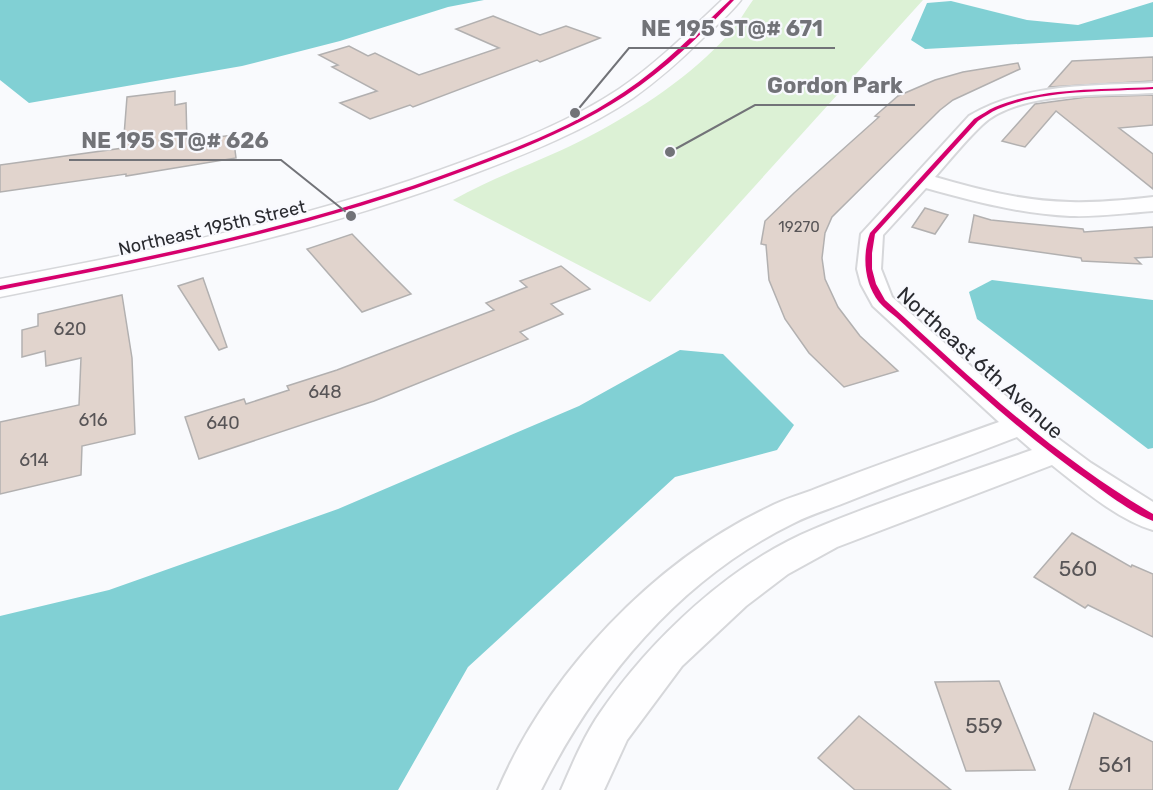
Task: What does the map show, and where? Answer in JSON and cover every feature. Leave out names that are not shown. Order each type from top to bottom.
[{"type":"street","name":"Northeast 195th Street","points":[[0,288],[168,256],[329,215],[439,180],[537,140],[608,105],[658,70],[732,0]]},
{"type":"street","name":"Northeast 6th Avenue","points":[[1153,87],[1024,97],[1003,104],[976,120],[872,234],[866,256],[872,285],[882,302],[1053,453],[1117,497],[1153,518]]},
{"type":"street","points":[[921,180],[986,198],[1024,205],[1071,209],[1153,204]]},
{"type":"street","points":[[519,790],[537,752],[587,677],[645,611],[714,554],[774,518],[866,481],[1020,425]]},
{"type":"street","points":[[582,790],[614,727],[669,655],[733,596],[776,564],[825,538],[1053,453]]},
{"type":"green space","points":[[753,0],[923,0],[650,302],[453,200],[573,145],[609,126],[664,91],[714,50],[732,30]]},
{"type":"water","points":[[0,0],[484,0],[448,7],[340,41],[242,66],[29,103],[0,80]]},
{"type":"water","points":[[951,1],[1027,20],[1078,25],[1153,2],[1153,37],[925,49],[911,40],[927,3]]},
{"type":"water","points":[[992,280],[1153,300],[1153,448],[1148,449],[977,319],[969,292]]},
{"type":"water","points":[[680,350],[723,354],[794,425],[777,450],[675,477],[468,667],[398,790],[0,790],[0,616],[109,590],[338,509],[579,406]]},
{"type":"building","points":[[493,16],[540,35],[566,26],[600,38],[413,107],[410,105],[370,119],[340,103],[377,91],[332,67],[338,65],[319,55],[349,46],[368,56],[375,53],[419,75],[499,48],[456,29]]},
{"type":"building","points":[[1153,57],[1153,81],[1049,87],[1072,61]]},
{"type":"building","points":[[1018,63],[1020,69],[953,100],[940,110],[832,217],[825,233],[822,258],[825,279],[838,307],[860,336],[898,371],[844,387],[809,353],[785,319],[769,280],[766,245],[761,244],[765,221],[879,117],[875,116],[898,96],[935,80],[963,72]]},
{"type":"building","points":[[175,91],[175,105],[186,103],[187,141],[233,135],[236,158],[126,176],[126,174],[0,192],[0,165],[123,148],[127,97]]},
{"type":"building","points":[[1153,95],[1153,125],[1119,128],[1153,154],[1153,189],[1056,111],[1025,147],[1002,141],[1035,104],[1087,97]]},
{"type":"building","points":[[925,208],[948,215],[935,234],[912,227]]},
{"type":"building","points":[[974,215],[991,220],[1083,229],[1084,232],[1153,227],[1153,257],[1135,258],[1141,264],[1082,261],[1081,258],[969,242]]},
{"type":"building","points":[[352,234],[411,294],[362,312],[307,249]]},
{"type":"building","points":[[561,266],[590,289],[551,304],[563,314],[520,332],[528,339],[374,401],[199,459],[185,417],[244,399],[246,404],[289,390],[287,386],[337,370],[494,310],[486,303],[527,287],[520,281]]},
{"type":"building","points":[[203,278],[227,347],[219,350],[178,286]]},
{"type":"building","points":[[122,295],[132,358],[135,434],[82,446],[81,475],[0,494],[0,422],[79,405],[81,358],[46,366],[45,351],[22,357],[22,330],[38,326],[38,314]]},
{"type":"building","points":[[1072,533],[1131,567],[1132,565],[1153,574],[1153,637],[1088,605],[1085,608],[1034,577]]},
{"type":"building","points":[[999,681],[1035,770],[966,771],[935,682]]},
{"type":"building","points":[[1094,713],[1153,742],[1153,790],[1069,790]]},
{"type":"building","points":[[859,716],[951,790],[855,790],[818,758]]},
{"type":"cycle path","points":[[0,288],[245,237],[365,204],[483,162],[562,129],[625,94],[673,56],[732,0]]},
{"type":"cycle path","points":[[1153,88],[1037,96],[994,109],[976,120],[872,234],[868,253],[870,277],[882,301],[1045,444],[1080,471],[1153,518]]},
{"type":"place","name":"NE 195 ST@# 671","points":[[575,113]]},
{"type":"place","name":"Gordon Park","points":[[670,152]]},
{"type":"place","name":"NE 195 ST@# 626","points":[[351,216]]}]
